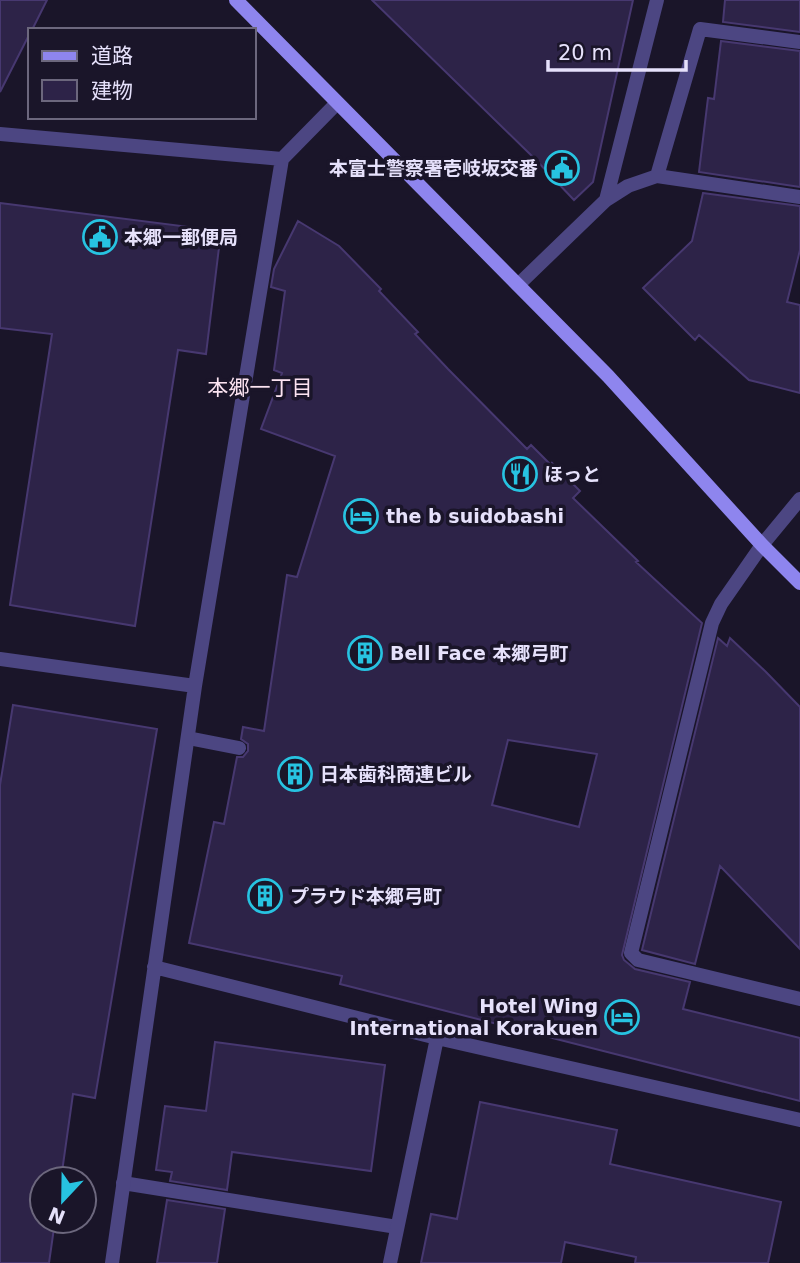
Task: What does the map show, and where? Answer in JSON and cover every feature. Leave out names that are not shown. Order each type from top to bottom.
[{"type":"street","points":[[236,0],[608,376],[800,583]]},
{"type":"street","points":[[606,200],[657,0]]},
{"type":"street","points":[[657,176],[700,29],[800,42]]},
{"type":"street","points":[[112,1263],[195,686],[282,159],[337,103]]},
{"type":"street","points":[[0,134],[282,159]]},
{"type":"street","points":[[518,285],[606,200],[628,186],[657,176],[800,197]]},
{"type":"street","points":[[800,499],[762,545],[721,604],[712,623],[631,953],[638,960],[800,999]]},
{"type":"street","points":[[0,659],[195,686]]},
{"type":"street","points":[[188,738],[239,748]]},
{"type":"street","points":[[154,967],[437,1038],[800,1121]]},
{"type":"street","points":[[390,1263],[437,1038]]},
{"type":"street","points":[[123,1184],[397,1227]]},
{"type":"building","points":[[0,0],[47,0],[33,28],[28,28],[28,37],[0,92]]},
{"type":"building","points":[[372,0],[633,0],[593,182],[574,200]]},
{"type":"building","points":[[725,0],[800,0],[800,32],[723,22]]},
{"type":"building","points":[[721,41],[800,51],[800,187],[699,172],[708,98],[714,99]]},
{"type":"building","points":[[703,193],[800,206],[800,250],[787,302],[800,305],[800,393],[749,380],[699,335],[695,340],[643,288],[692,241]]},
{"type":"building","points":[[0,203],[221,231],[206,354],[178,350],[135,626],[10,605],[52,334],[0,328]]},
{"type":"building","points":[[298,221],[339,246],[381,289],[379,291],[418,332],[415,334],[448,369],[527,449],[531,445],[580,491],[573,498],[638,561],[636,562],[702,623],[622,955],[635,969],[690,982],[683,1009],[800,1038],[800,1101],[340,984],[342,976],[189,943],[214,822],[224,824],[237,757],[243,757],[248,751],[248,744],[241,739],[243,727],[264,731],[287,575],[297,577],[335,456],[261,429],[282,373],[274,370],[285,291],[271,287],[274,269]],"holes":[[[508,740],[597,754],[579,827],[492,805]]]},
{"type":"building","points":[[718,638],[727,646],[730,638],[800,707],[800,949],[720,866],[695,964],[642,950]]},
{"type":"building","points":[[13,705],[157,729],[95,1098],[73,1094],[63,1165],[28,1165],[28,1235],[53,1235],[49,1263],[0,1263],[0,785]]},
{"type":"building","points":[[215,1042],[385,1065],[371,1171],[232,1152],[227,1190],[170,1181],[172,1172],[156,1170],[165,1106],[206,1111]]},
{"type":"building","points":[[480,1102],[617,1130],[610,1164],[781,1202],[768,1263],[635,1263],[636,1257],[565,1242],[561,1263],[421,1263],[431,1214],[457,1219]]},
{"type":"building","points":[[167,1200],[225,1209],[217,1263],[157,1263]]},
{"type":"place","name":"本富士警察署壱岐坂交番","points":[[562,168]]},
{"type":"place","name":"本郷一郵便局","points":[[100,237]]},
{"type":"place","name":"ほっと","points":[[520,474]]},
{"type":"place","name":"the b suidobashi","points":[[361,516]]},
{"type":"place","name":"Bell Face 本郷弓町","points":[[365,653]]},
{"type":"place","name":"日本歯科商連ビル","points":[[295,774]]},
{"type":"place","name":"プラウド本郷弓町","points":[[265,896]]},
{"type":"place","name":"Hotel Wing International Korakuen","points":[[622,1017]]},
{"type":"district","name":"本郷一丁目","points":[[260,388]]}]
